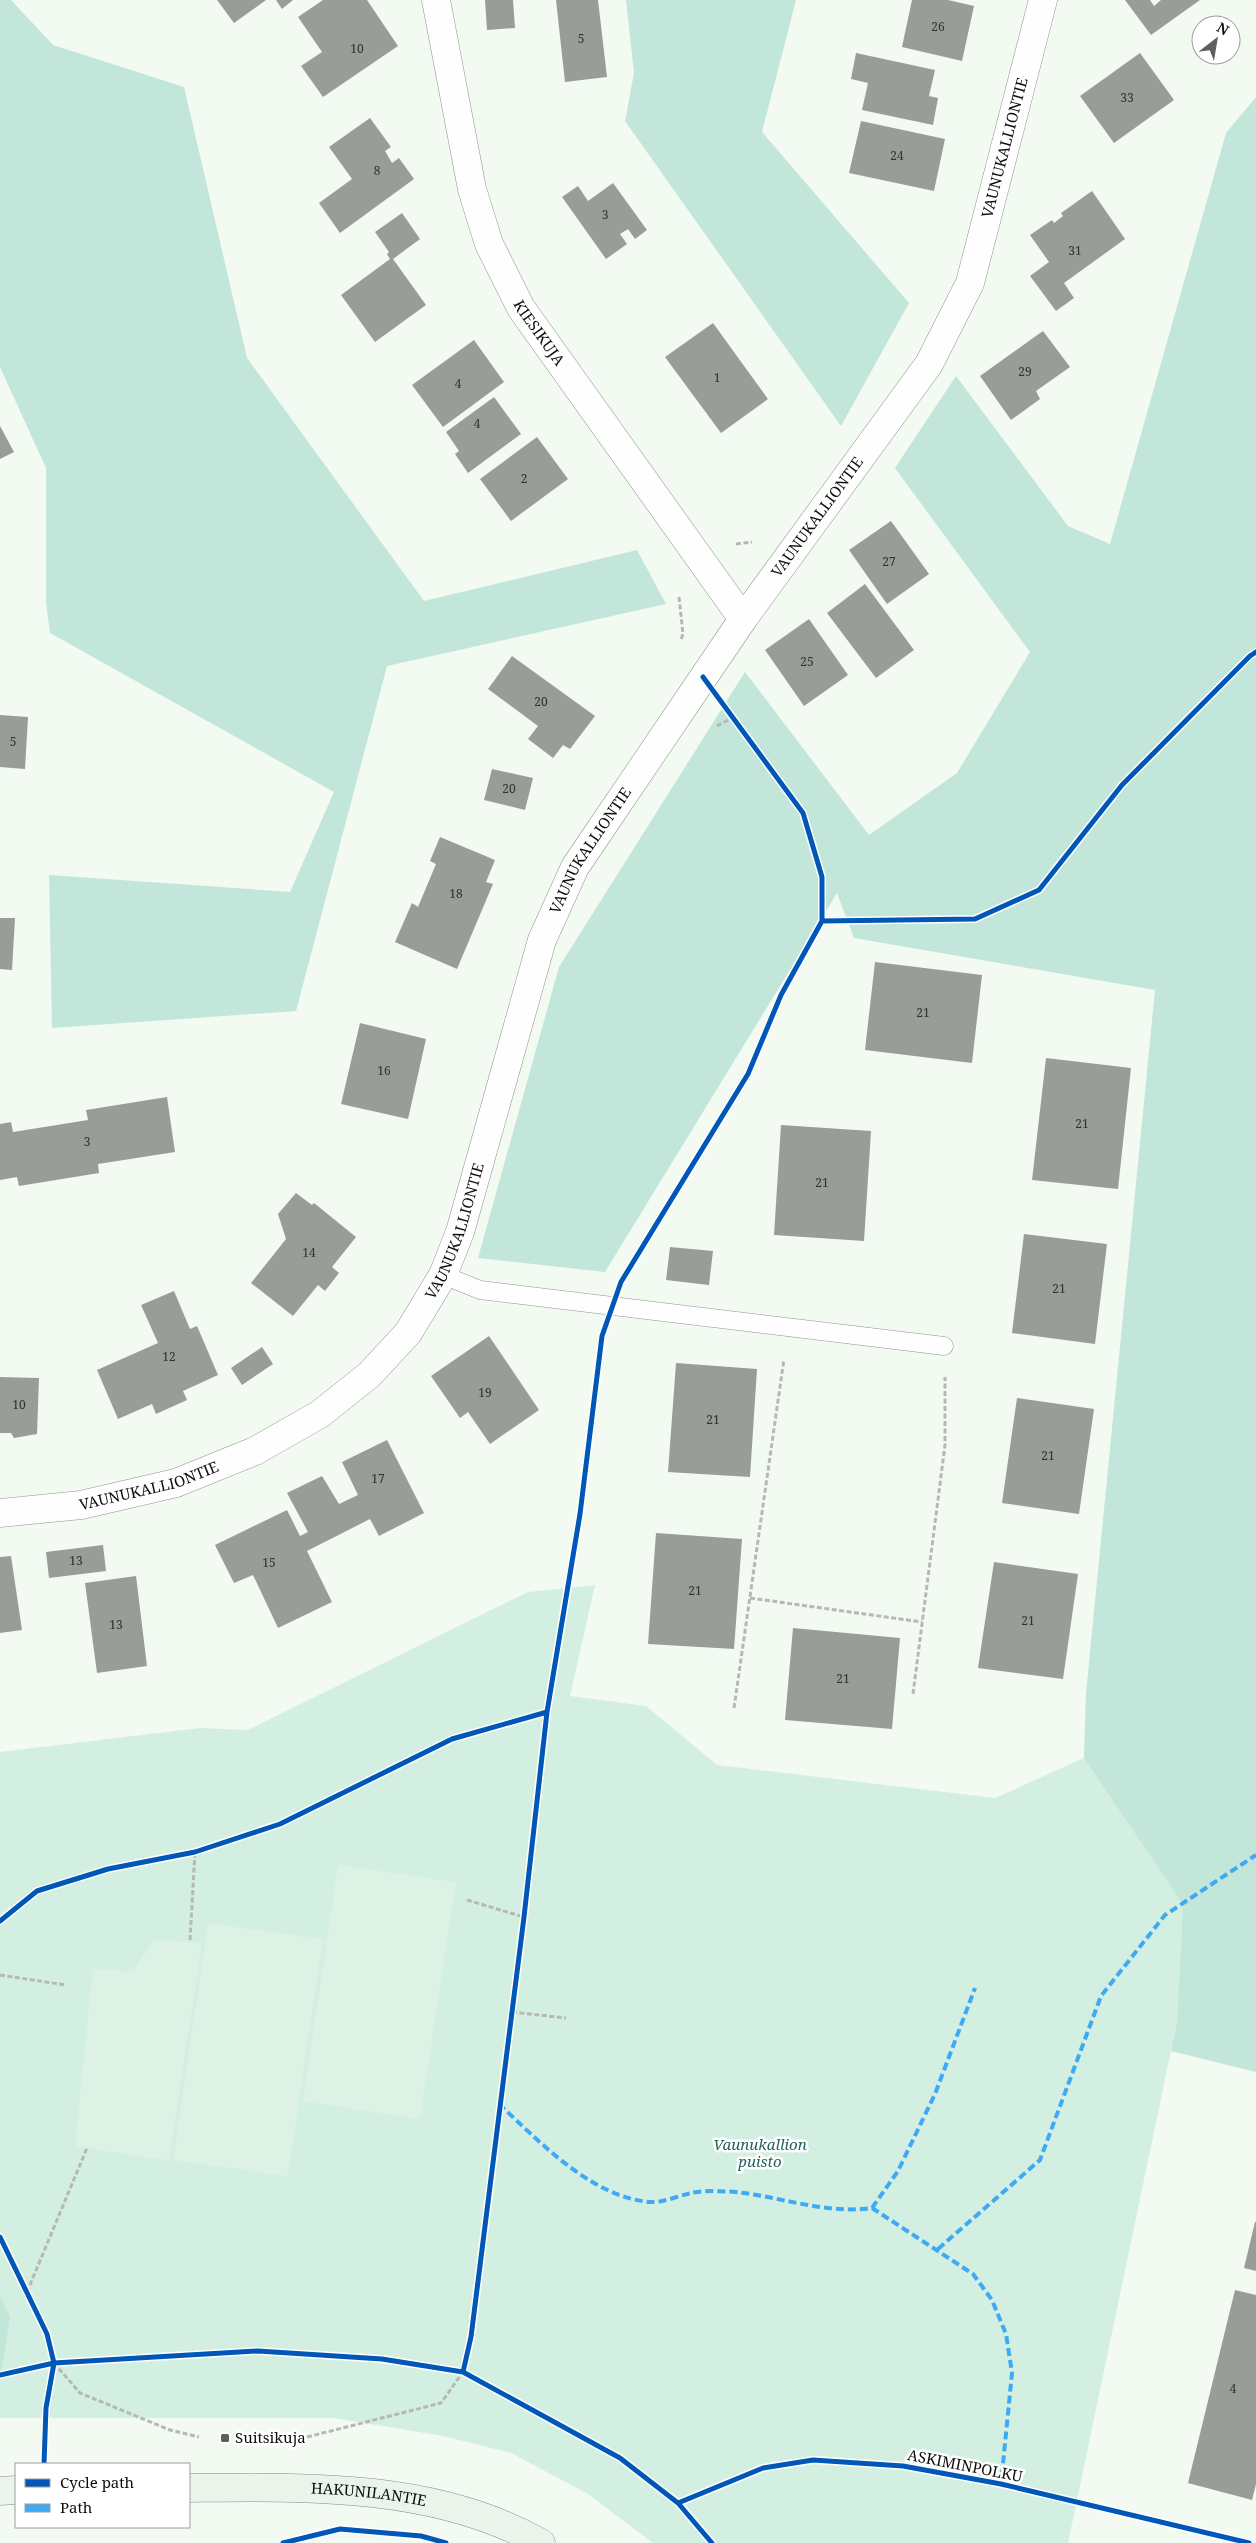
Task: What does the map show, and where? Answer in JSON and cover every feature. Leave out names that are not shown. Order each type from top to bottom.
[{"type":"main road","name":"HAKUNILANTIE","points":[[190,2488],[365,2491],[436,2503],[518,2530],[541,2543]]},
{"type":"main road","points":[[0,2491],[15,2490]]},
{"type":"street","name":"KIESIKUJA","points":[[436,0],[477,212],[493,252],[521,308],[743,619]]},
{"type":"street","name":"VAUNUKALLIONTIE","points":[[0,1513],[81,1505],[176,1483],[255,1450],[320,1414],[369,1375],[408,1333],[443,1275],[460,1232],[542,940],[575,866],[743,619],[929,364],[970,283],[1043,0]]},
{"type":"lane","points":[[443,1275],[480,1290],[944,1346]]},
{"type":"path","points":[[703,677],[738,726]]},
{"type":"path","points":[[734,1708],[788,1328]]},
{"type":"path","points":[[913,1694],[946,1445],[944,1346]]},
{"type":"path","points":[[750,1598],[922,1622]]},
{"type":"path","points":[[185,1854],[204,1849]]},
{"type":"path","points":[[190,1940],[195,1852]]},
{"type":"path","points":[[467,1900],[524,1917]]},
{"type":"path","points":[[523,1927],[525,1907]]},
{"type":"path","points":[[0,1975],[66,1985]]},
{"type":"path","points":[[510,2021],[513,2002]]},
{"type":"path","points":[[512,2012],[566,2018]]},
{"type":"path","points":[[27,2292],[87,2148]]},
{"type":"path","points":[[23,2284],[31,2300]]},
{"type":"path","points":[[52,2356],[54,2363],[53,2372]]},
{"type":"path","points":[[54,2363],[80,2393],[170,2430],[199,2437]]},
{"type":"path","points":[[45,2365],[63,2363]]},
{"type":"path","points":[[306,2437],[441,2403],[464,2372],[465,2363]]},
{"type":"path","points":[[454,2370],[472,2376]]},
{"type":"green space","points":[[0,0],[11,0],[53,45],[184,87],[247,358],[424,601],[637,550],[666,604],[387,666],[296,1011],[52,1028],[49,875],[290,892],[334,792],[50,633],[46,602],[46,468],[0,367]]},
{"type":"green space","points":[[626,0],[796,0],[762,132],[909,303],[841,426],[625,121],[634,73]]},
{"type":"green space","points":[[1256,97],[1256,2072],[1171,2051],[1177,2022],[1183,1905],[1084,1758],[1086,1693],[1155,990],[854,938],[837,893],[605,1272],[478,1258],[559,967],[745,672],[869,835],[957,773],[1030,652],[895,468],[956,376],[1068,526],[1110,544],[1226,133]]},
{"type":"green space","name":"Vaunukallion puisto","points":[[595,1585],[570,1696],[646,1706],[717,1765],[995,1798],[1084,1758],[1183,1905],[1177,2022],[1068,2543],[653,2543],[588,2494],[511,2453],[443,2436],[334,2418],[0,2418],[0,1752],[200,1728],[248,1730],[528,1592]]},
{"type":"green space","points":[[338,1865],[456,1882],[420,2119],[303,2101]]},
{"type":"green space","points":[[208,1923],[323,1939],[288,2176],[173,2160]]},
{"type":"green space","points":[[153,1939],[202,1943],[169,2161],[75,2146],[93,1969],[133,1972]]},
{"type":"green space","points":[[0,2296],[10,2317],[0,2380]]},
{"type":"building","points":[[217,0],[266,0],[234,23]]},
{"type":"building","points":[[276,0],[293,0],[282,9]]},
{"type":"building","points":[[323,0],[367,0],[398,46],[323,97],[301,66],[322,52],[298,17]]},
{"type":"building","points":[[485,0],[513,0],[515,28],[487,30]]},
{"type":"building","points":[[556,0],[598,0],[607,77],[565,82]]},
{"type":"building","points":[[912,0],[948,0],[974,6],[962,61],[902,47]]},
{"type":"building","points":[[1125,0],[1150,0],[1154,6],[1161,0],[1200,0],[1151,35]]},
{"type":"building","points":[[856,53],[935,70],[929,96],[938,98],[933,125],[862,110],[868,83],[851,79]]},
{"type":"building","points":[[1140,53],[1174,100],[1114,143],[1080,96]]},
{"type":"building","points":[[370,118],[391,147],[385,151],[392,163],[399,158],[414,179],[340,233],[319,203],[352,179],[329,147]]},
{"type":"building","points":[[861,121],[945,139],[934,191],[849,173]]},
{"type":"building","points":[[613,183],[647,230],[635,239],[628,229],[620,234],[627,244],[606,259],[562,197],[578,186],[588,201]]},
{"type":"building","points":[[1092,191],[1125,239],[1064,283],[1074,298],[1056,311],[1030,276],[1049,262],[1030,235],[1052,220],[1054,223],[1063,216],[1061,213]]},
{"type":"building","points":[[402,213],[420,239],[393,259],[426,305],[375,342],[341,295],[390,259],[387,254],[389,252],[375,232]]},
{"type":"building","points":[[713,323],[768,399],[721,433],[665,357]]},
{"type":"building","points":[[1043,331],[1070,367],[1036,391],[1040,399],[1011,420],[980,376]]},
{"type":"building","points":[[474,340],[504,382],[443,427],[412,385]]},
{"type":"building","points":[[494,397],[521,434],[468,473],[455,454],[459,451],[446,432]]},
{"type":"building","points":[[0,426],[14,452],[0,459]]},
{"type":"building","points":[[537,437],[568,479],[511,521],[480,479]]},
{"type":"building","points":[[891,521],[929,574],[887,604],[849,550]]},
{"type":"building","points":[[865,584],[914,650],[876,678],[827,613]]},
{"type":"building","points":[[809,619],[848,675],[804,706],[765,650]]},
{"type":"building","points":[[512,656],[595,716],[570,749],[563,745],[553,758],[528,739],[538,726],[488,689]]},
{"type":"building","points":[[0,715],[28,717],[25,769],[0,767]]},
{"type":"building","points":[[492,769],[533,778],[525,810],[484,800]]},
{"type":"building","points":[[440,837],[495,860],[486,882],[493,884],[457,969],[395,942],[412,903],[418,907],[436,864],[430,861]]},
{"type":"building","points":[[0,918],[15,918],[12,970],[0,969]]},
{"type":"building","points":[[875,962],[982,975],[972,1063],[865,1050]]},
{"type":"building","points":[[360,1023],[426,1039],[408,1119],[341,1104]]},
{"type":"building","points":[[1046,1058],[1131,1068],[1118,1189],[1032,1180]]},
{"type":"building","points":[[167,1097],[175,1152],[98,1164],[99,1173],[19,1186],[17,1177],[0,1180],[0,1124],[11,1122],[13,1132],[88,1120],[86,1110]]},
{"type":"building","points":[[781,1125],[871,1131],[864,1241],[774,1235]]},
{"type":"building","points":[[296,1193],[312,1205],[314,1203],[356,1237],[332,1267],[339,1273],[325,1291],[318,1285],[293,1316],[251,1283],[286,1239],[278,1214]]},
{"type":"building","points":[[1024,1234],[1107,1244],[1095,1344],[1012,1333]]},
{"type":"building","points":[[670,1247],[713,1251],[709,1285],[666,1280]]},
{"type":"building","points":[[174,1291],[190,1329],[197,1326],[218,1375],[183,1391],[187,1400],[156,1414],[152,1404],[118,1419],[97,1370],[158,1343],[141,1305]]},
{"type":"building","points":[[489,1336],[539,1410],[490,1444],[468,1412],[460,1418],[431,1376]]},
{"type":"building","points":[[262,1347],[273,1364],[242,1385],[231,1368]]},
{"type":"building","points":[[676,1363],[757,1369],[750,1477],[668,1472]]},
{"type":"building","points":[[0,1377],[39,1378],[37,1434],[14,1438],[11,1433],[0,1433]]},
{"type":"building","points":[[1017,1398],[1094,1409],[1079,1514],[1002,1503]]},
{"type":"building","points":[[387,1440],[424,1513],[379,1536],[370,1519],[307,1551],[332,1602],[278,1628],[253,1575],[234,1583],[215,1545],[287,1510],[300,1536],[308,1532],[287,1493],[322,1476],[339,1504],[358,1495],[342,1462]]},
{"type":"building","points":[[656,1533],[742,1539],[734,1649],[648,1644]]},
{"type":"building","points":[[103,1545],[106,1571],[49,1578],[46,1552]]},
{"type":"building","points":[[11,1556],[22,1630],[0,1633],[0,1557]]},
{"type":"building","points":[[994,1562],[1078,1574],[1063,1679],[978,1668]]},
{"type":"building","points":[[136,1576],[147,1666],[97,1673],[85,1583]]},
{"type":"building","points":[[793,1628],[900,1638],[892,1729],[785,1720]]},
{"type":"building","points":[[1256,2222],[1256,2271],[1244,2268]]},
{"type":"building","points":[[1235,2290],[1256,2295],[1256,2484],[1252,2500],[1188,2483]]},
{"type":"marked path","points":[[938,2249],[1040,2160],[1101,1996],[1165,1915],[1256,1855]]},
{"type":"marked path","points":[[872,2208],[898,2171],[935,2094],[975,1988]]},
{"type":"marked path","points":[[499,2104],[549,2150],[587,2179],[607,2190],[628,2198],[655,2202],[697,2192],[724,2191],[839,2209],[872,2208],[973,2274],[992,2300],[1006,2334],[1012,2373],[1001,2484]]},
{"type":"cycle path","points":[[463,2372],[471,2337],[524,1917],[547,1712],[580,1514],[602,1336],[621,1282],[748,1074],[781,995],[822,921],[975,919],[1039,890],[1122,785],[1256,652]]},
{"type":"cycle path","points":[[703,677],[803,813],[822,877],[822,921]]},
{"type":"cycle path","points":[[0,1921],[37,1891],[108,1869],[195,1852],[280,1824],[452,1739],[547,1712]]},
{"type":"cycle path","points":[[0,2237],[47,2334],[54,2363],[46,2408],[44,2463]]},
{"type":"cycle path","points":[[0,2375],[54,2363],[258,2351],[382,2359],[463,2372],[620,2458],[678,2503],[712,2543]]},
{"type":"cycle path","name":"ASKIMINPOLKU","points":[[678,2503],[763,2468],[813,2460],[903,2466],[1001,2484],[1249,2543]]},
{"type":"cycle path","points":[[283,2543],[340,2529],[421,2536],[446,2543]]},
{"type":"place","name":"Suitsikuja","points":[[225,2438]]}]
